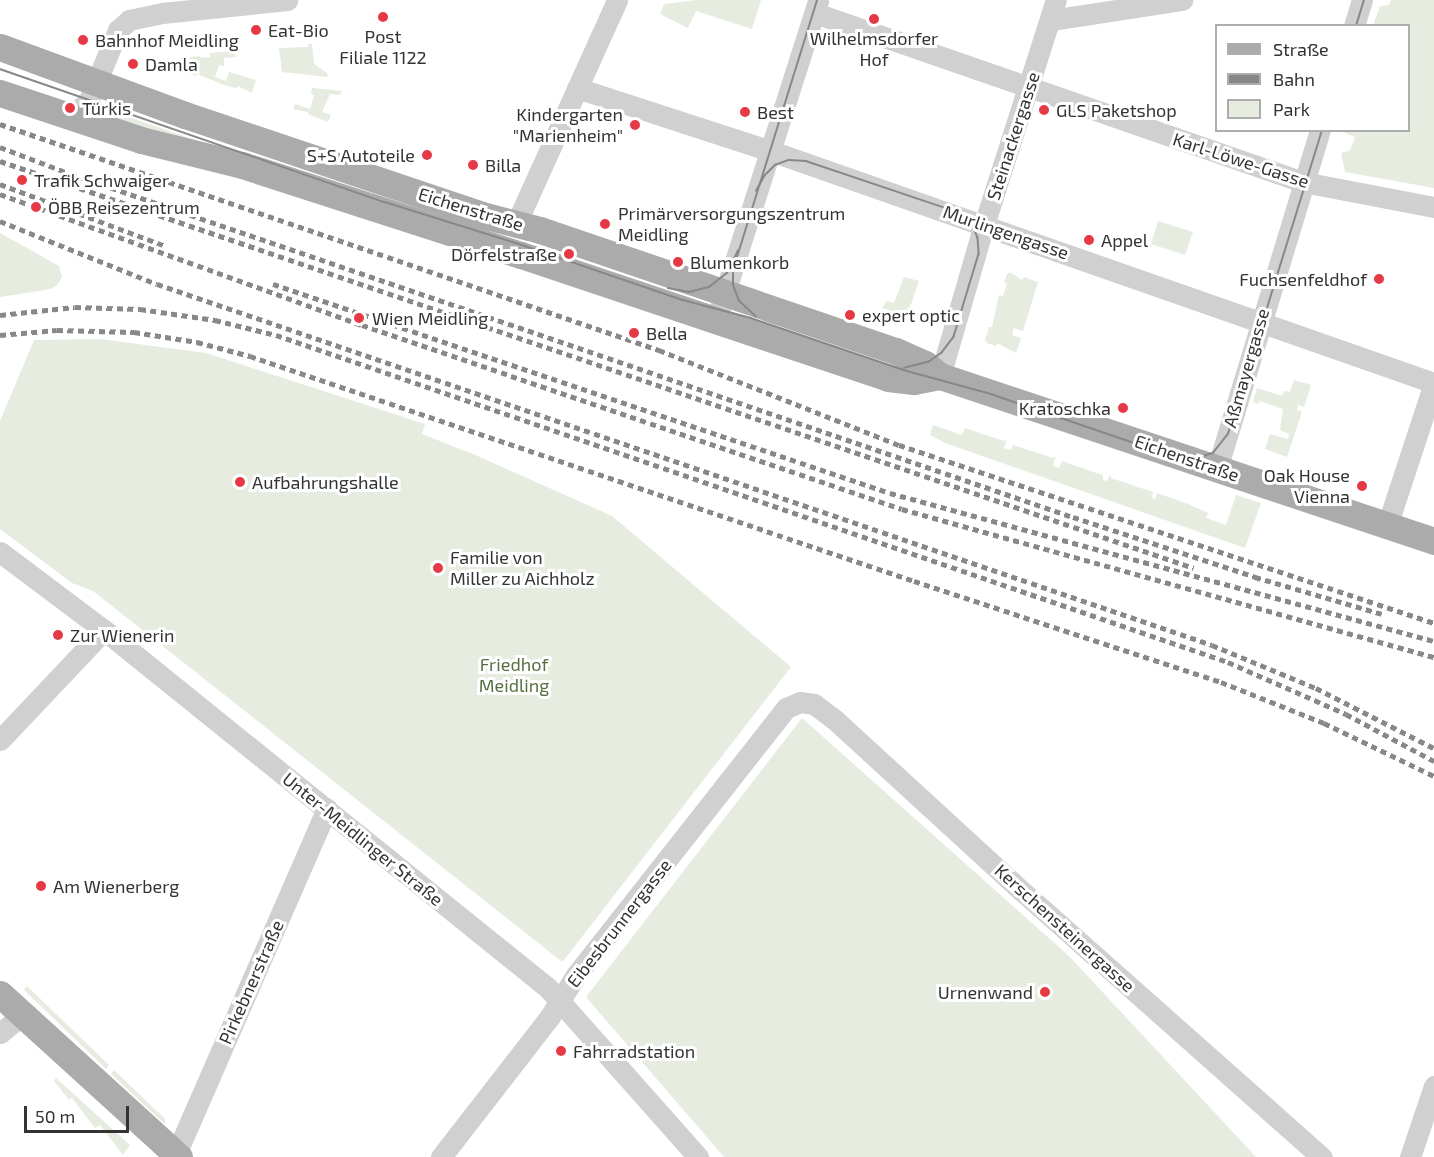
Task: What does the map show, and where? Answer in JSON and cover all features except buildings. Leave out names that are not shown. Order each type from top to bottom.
[{"type":"main road","name":"Eichenstraße","points":[[0,47],[97,83],[470,211],[726,293],[896,351],[925,364],[940,376],[1434,542]]},
{"type":"main road","name":"Eichenstraße","points":[[0,93],[141,140],[242,165],[600,281],[888,378],[914,381],[940,376]]},
{"type":"main road","points":[[0,994],[177,1156]]},
{"type":"street","points":[[72,117],[86,106],[118,30],[146,7],[287,0]]},
{"type":"street","points":[[516,224],[617,0]]},
{"type":"street","points":[[1054,10],[1182,0]]},
{"type":"street","points":[[1355,24],[1362,0]]},
{"type":"street","points":[[716,321],[817,7]]},
{"type":"street","name":"Karl-Löwe-Gasse","points":[[817,7],[1029,89],[1303,182],[1434,207]]},
{"type":"street","name":"Steinackergasse","points":[[940,376],[984,225],[1054,10]]},
{"type":"street","name":"Murlingengasse","points":[[577,88],[771,151],[1434,383]]},
{"type":"street","name":"Aßmayergasse","points":[[1217,469],[1260,321],[1319,132]]},
{"type":"street","points":[[1387,526],[1434,383]]},
{"type":"street","name":"Unter-Meidlinger Straße","points":[[0,552],[104,630],[540,981],[698,1157]]},
{"type":"street","points":[[0,740],[104,630]]},
{"type":"street","name":"Eibesbrunnergasse","points":[[441,1157],[560,1001],[576,975],[786,708],[795,702],[806,702]]},
{"type":"street","name":"Kerschensteinergasse","points":[[806,702],[834,719],[1023,892],[1322,1157]]},
{"type":"street","name":"Pirkebnerstraße","points":[[177,1156],[327,809]]},
{"type":"street","points":[[0,1033],[22,1015]]},
{"type":"street","points":[[1410,1157],[1434,1086]]},
{"type":"green space","points":[[697,0],[761,0],[752,29],[696,11],[688,28],[660,14],[664,4]]},
{"type":"green space","points":[[1391,0],[1434,0],[1434,188],[1345,172],[1341,153],[1350,150],[1355,137],[1342,132],[1410,132],[1410,24],[1373,24],[1380,6],[1389,5]]},
{"type":"green space","points":[[308,44],[312,44],[314,64],[327,73],[328,77],[282,72],[279,48],[308,47]]},
{"type":"green space","points":[[235,51],[236,57],[224,58],[224,66],[219,65],[215,77],[226,81],[229,72],[256,80],[252,93],[238,86],[236,88],[224,85],[197,74],[196,76],[187,73],[190,57],[210,57],[210,53]]},
{"type":"green space","points":[[312,88],[342,91],[340,95],[330,94],[322,112],[331,115],[328,122],[308,112],[293,109],[295,104],[310,109],[314,96],[311,93]]},
{"type":"green space","points":[[117,113],[169,131],[241,156],[105,121]]},
{"type":"green space","points":[[1158,221],[1193,232],[1185,255],[1151,244]]},
{"type":"green space","points":[[0,233],[59,266],[62,277],[58,284],[51,289],[0,297]]},
{"type":"green space","points":[[1010,272],[1022,280],[1024,277],[1038,282],[1023,331],[1014,328],[1012,335],[1021,338],[1016,353],[997,343],[996,346],[987,343],[985,340],[989,327],[992,327],[999,295],[1003,296],[1007,284],[1004,282]]},
{"type":"green space","points":[[904,277],[919,281],[907,316],[882,308],[887,301],[894,303]]},
{"type":"green space","name":"Friedhof Meidling","points":[[100,339],[206,353],[425,424],[422,434],[473,454],[612,516],[791,667],[564,960],[561,961],[93,591],[72,583],[0,529],[0,421],[34,340]]},
{"type":"green space","points":[[1294,380],[1311,385],[1304,407],[1298,405],[1297,410],[1302,412],[1287,457],[1265,449],[1270,434],[1288,439],[1289,434],[1280,430],[1283,409],[1260,401],[1258,404],[1253,402],[1257,388],[1282,396],[1284,391],[1290,392]]},
{"type":"green space","points":[[933,425],[962,435],[965,428],[1004,441],[1007,439],[1004,448],[1011,450],[1013,445],[1053,458],[1056,456],[1053,466],[1059,468],[1062,461],[1102,475],[1103,472],[1103,480],[1107,481],[1110,474],[1111,478],[1153,492],[1152,498],[1155,499],[1157,493],[1188,504],[1208,513],[1206,518],[1226,525],[1236,495],[1261,503],[1245,548],[945,443],[930,435]]},
{"type":"green space","points":[[802,718],[1069,956],[1256,1157],[724,1157],[586,997]]},
{"type":"green space","points":[[27,986],[109,1065],[106,1069],[24,990]]},
{"type":"green space","points":[[114,1070],[165,1119],[165,1124],[111,1074]]},
{"type":"green space","points":[[56,1078],[130,1145],[123,1155],[100,1125],[95,1128],[72,1098],[69,1100],[54,1081]]},
{"type":"tram line","points":[[756,317],[739,301],[733,285],[733,270],[817,0]]},
{"type":"tram line","points":[[1357,24],[1364,0]]},
{"type":"tram line","points":[[0,69],[385,202],[525,246],[683,300],[751,318],[907,371],[991,394],[1169,455],[1191,460],[1213,453],[1228,434],[1321,132]]},
{"type":"tram line","points":[[756,191],[765,175],[775,165],[789,160],[806,161],[946,208],[961,215],[973,226],[978,238],[979,254],[954,337],[942,353],[929,362],[905,368]]},
{"type":"tram line","points":[[668,288],[689,292],[709,287],[727,273],[738,250]]},
{"type":"railway","points":[[0,124],[659,350],[899,445],[1434,623]]},
{"type":"railway","points":[[0,147],[71,174],[1073,517],[1255,577],[1382,614]]},
{"type":"railway","points":[[0,161],[1194,568]]},
{"type":"railway","points":[[0,184],[166,246]]},
{"type":"railway","points":[[0,194],[362,325],[902,509],[1434,657]]},
{"type":"railway","points":[[0,221],[157,284],[1212,645],[1316,688],[1434,748]]},
{"type":"railway","points":[[273,284],[890,493],[1434,641]]},
{"type":"railway","points":[[0,315],[75,307],[140,309],[215,320],[276,335],[1228,662],[1346,714],[1434,761]]},
{"type":"railway","points":[[0,335],[57,330],[134,332],[197,342],[250,356],[914,581],[1221,682],[1324,723],[1434,776]]},
{"type":"place","name":"Post Filiale 1122","points":[[383,17]]},
{"type":"place","name":"Wilhelmsdorfer Hof","points":[[874,19]]},
{"type":"place","name":"Eat-Bio","points":[[256,30]]},
{"type":"place","name":"Bahnhof Meidling","points":[[83,40]]},
{"type":"place","name":"Damla","points":[[133,64]]},
{"type":"place","name":"Türkis","points":[[70,108]]},
{"type":"place","name":"GLS Paketshop","points":[[1044,110]]},
{"type":"place","name":"Best","points":[[745,112]]},
{"type":"place","name":"Kindergarten \"Marienheim\"","points":[[635,125]]},
{"type":"place","name":"S+S Autoteile","points":[[427,155]]},
{"type":"place","name":"Billa","points":[[473,165]]},
{"type":"place","name":"Trafik Schwaiger","points":[[22,180]]},
{"type":"place","name":"ÖBB Reisezentrum","points":[[36,207]]},
{"type":"place","name":"Primärversorgungszentrum Meidling","points":[[605,224]]},
{"type":"place","name":"Appel","points":[[1089,240]]},
{"type":"place","name":"Dörfelstraße","points":[[569,254]]},
{"type":"place","name":"Blumenkorb","points":[[678,262]]},
{"type":"place","name":"Fuchsenfeldhof","points":[[1379,279]]},
{"type":"place","name":"expert optic","points":[[850,315]]},
{"type":"place","name":"Wien Meidling","points":[[359,318]]},
{"type":"place","name":"Bella","points":[[634,333]]},
{"type":"place","name":"Kratoschka","points":[[1123,408]]},
{"type":"place","name":"Aufbahrungshalle","points":[[240,482]]},
{"type":"place","name":"Oak House Vienna","points":[[1362,486]]},
{"type":"place","name":"Familie von Miller zu Aichholz","points":[[438,568]]},
{"type":"place","name":"Zur Wienerin","points":[[58,635]]},
{"type":"place","name":"Am Wienerberg","points":[[41,886]]},
{"type":"place","name":"Urnenwand","points":[[1045,992]]},
{"type":"place","name":"Fahrradstation","points":[[561,1051]]}]
